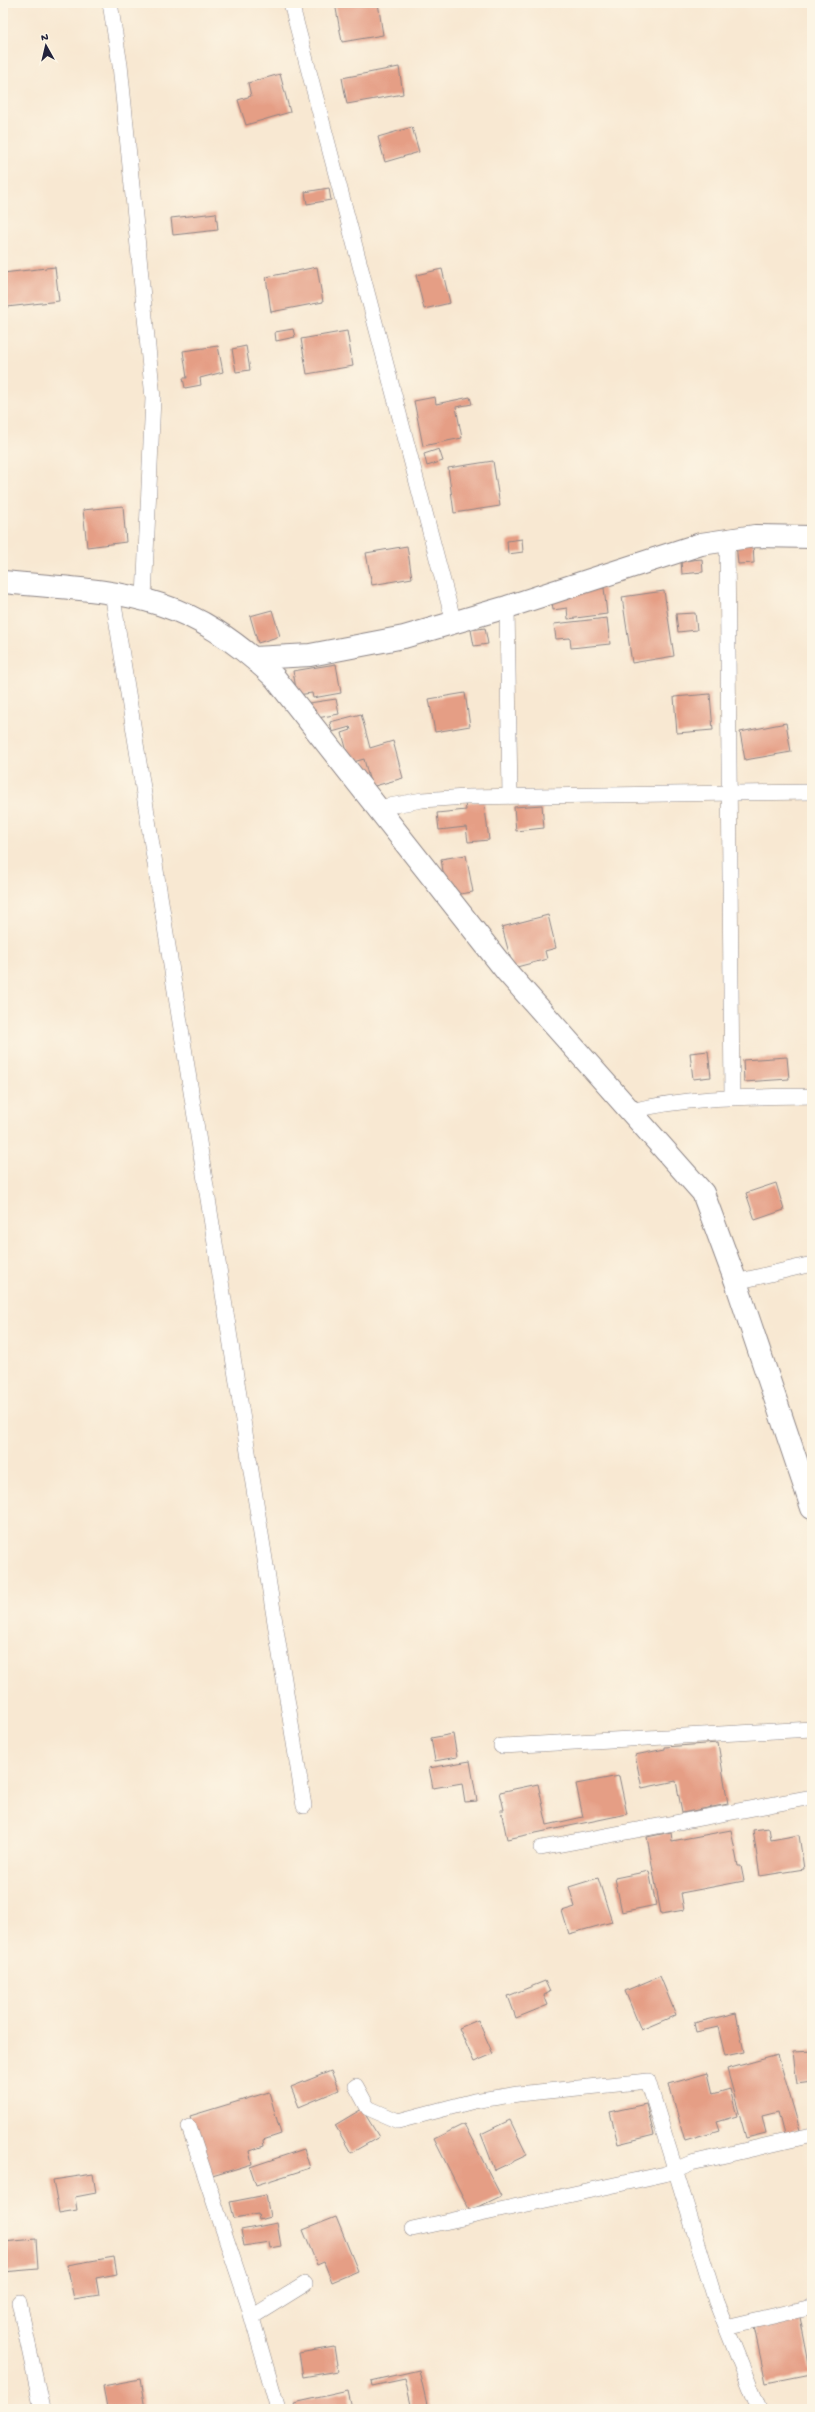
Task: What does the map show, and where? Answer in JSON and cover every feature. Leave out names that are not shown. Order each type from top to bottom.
[{"type":"street","points":[[110,3],[120,65],[153,398],[144,598]]},
{"type":"street","points":[[291,3],[454,623]]},
{"type":"street","points":[[254,658],[285,658],[336,651],[404,637],[507,607],[675,551],[728,538],[755,536],[812,537]]},
{"type":"street","points":[[728,538],[732,1097]]},
{"type":"street","points":[[3,582],[112,592],[144,598],[187,613],[210,625],[254,658],[293,699],[507,972],[703,1193],[736,1282],[812,1508]]},
{"type":"street","points":[[112,592],[304,1806]]},
{"type":"street","points":[[507,607],[510,796]]},
{"type":"street","points":[[378,808],[444,798],[812,792]]},
{"type":"street","points":[[631,1111],[650,1106],[732,1097],[812,1096]]},
{"type":"street","points":[[736,1282],[812,1264]]},
{"type":"street","points":[[501,1746],[812,1729]]},
{"type":"street","points":[[541,1848],[812,1797]]},
{"type":"street","points":[[356,2086],[368,2108],[398,2121],[474,2101],[526,2093],[648,2081],[677,2169],[716,2302],[759,2409]]},
{"type":"street","points":[[189,2127],[252,2317],[278,2409]]},
{"type":"street","points":[[412,2229],[666,2174],[691,2163],[812,2135]]},
{"type":"street","points":[[252,2317],[305,2284]]},
{"type":"street","points":[[19,2302],[42,2409]]},
{"type":"street","points":[[726,2327],[812,2307]]},
{"type":"building","points":[[335,3],[378,3],[383,35],[342,42]]},
{"type":"building","points":[[399,67],[403,94],[347,104],[342,78]]},
{"type":"building","points":[[280,74],[290,112],[246,125],[238,100],[251,96],[248,83]]},
{"type":"building","points":[[412,127],[419,152],[385,162],[378,137]]},
{"type":"building","points":[[329,188],[331,200],[307,204],[305,192]]},
{"type":"building","points":[[216,213],[218,230],[173,235],[171,218]]},
{"type":"building","points":[[55,267],[59,301],[7,307],[3,273]]},
{"type":"building","points":[[317,267],[323,302],[271,312],[266,277]]},
{"type":"building","points":[[442,269],[450,303],[424,309],[416,275]]},
{"type":"building","points":[[293,329],[295,337],[276,341],[275,332]]},
{"type":"building","points":[[347,331],[353,366],[307,374],[301,339]]},
{"type":"building","points":[[218,346],[223,372],[200,378],[201,385],[185,388],[183,378],[187,378],[183,351]]},
{"type":"building","points":[[246,346],[250,370],[236,372],[232,349]]},
{"type":"building","points":[[435,397],[436,404],[470,397],[472,404],[456,407],[462,438],[423,446],[414,401]]},
{"type":"building","points":[[439,449],[443,461],[427,466],[424,454]]},
{"type":"building","points":[[493,461],[500,506],[454,513],[448,468]]},
{"type":"building","points":[[123,506],[126,542],[87,547],[83,510]]},
{"type":"building","points":[[522,539],[523,552],[508,554],[507,541]]},
{"type":"building","points":[[753,542],[754,563],[738,564],[736,543]]},
{"type":"building","points":[[407,546],[412,578],[372,585],[366,553]]},
{"type":"building","points":[[702,559],[703,572],[682,574],[681,561]]},
{"type":"building","points":[[604,588],[607,614],[568,619],[567,608],[553,610],[551,594]]},
{"type":"building","points":[[664,591],[674,656],[632,663],[622,597]]},
{"type":"building","points":[[272,610],[280,636],[258,643],[250,616]]},
{"type":"building","points":[[695,613],[697,630],[678,632],[676,614]]},
{"type":"building","points":[[607,618],[610,644],[571,648],[570,638],[556,639],[554,624]]},
{"type":"building","points":[[485,628],[488,644],[474,646],[471,630]]},
{"type":"building","points":[[336,664],[341,693],[313,698],[312,693],[297,695],[293,671]]},
{"type":"building","points":[[465,693],[470,726],[435,732],[429,699]]},
{"type":"building","points":[[710,694],[713,730],[677,733],[674,697]]},
{"type":"building","points":[[336,699],[339,714],[312,719],[309,703]]},
{"type":"building","points":[[361,714],[370,748],[393,741],[403,778],[371,787],[364,759],[350,763],[342,733],[351,730],[350,727],[332,732],[330,722]]},
{"type":"building","points":[[786,723],[791,752],[745,760],[740,732]]},
{"type":"building","points":[[484,801],[489,840],[468,842],[466,827],[439,830],[437,813],[466,810],[465,803]]},
{"type":"building","points":[[542,805],[544,828],[516,831],[514,807]]},
{"type":"building","points":[[466,855],[473,892],[447,896],[441,859]]},
{"type":"building","points":[[548,915],[556,948],[545,951],[547,959],[513,968],[502,927]]},
{"type":"building","points":[[708,1051],[711,1077],[693,1079],[690,1053]]},
{"type":"building","points":[[787,1057],[789,1079],[744,1082],[743,1060]]},
{"type":"building","points":[[776,1183],[784,1210],[755,1220],[746,1193]]},
{"type":"building","points":[[453,1734],[457,1757],[435,1761],[431,1738]]},
{"type":"building","points":[[718,1743],[728,1804],[682,1813],[676,1781],[642,1788],[635,1755],[665,1749],[665,1747]]},
{"type":"building","points":[[470,1761],[477,1801],[465,1802],[462,1783],[433,1788],[429,1768]]},
{"type":"building","points":[[619,1776],[627,1814],[507,1839],[501,1810],[504,1810],[500,1792],[538,1784],[547,1825],[583,1817],[576,1784]]},
{"type":"building","points":[[769,1828],[771,1840],[799,1835],[804,1869],[760,1876],[753,1830]]},
{"type":"building","points":[[731,1830],[738,1866],[741,1866],[744,1881],[681,1893],[684,1910],[661,1914],[647,1837],[671,1832],[672,1841]]},
{"type":"building","points":[[649,1871],[656,1905],[622,1912],[615,1878]]},
{"type":"building","points":[[598,1878],[612,1922],[569,1934],[562,1911],[575,1907],[569,1887]]},
{"type":"building","points":[[660,1976],[676,2015],[641,2030],[625,1991]]},
{"type":"building","points":[[545,1981],[550,1992],[544,1995],[548,2005],[516,2018],[508,1996]]},
{"type":"building","points":[[736,2013],[744,2052],[725,2056],[718,2027],[696,2032],[694,2023]]},
{"type":"building","points":[[478,2020],[493,2054],[474,2062],[459,2028]]},
{"type":"building","points":[[812,2051],[812,2082],[797,2084],[793,2052]]},
{"type":"building","points":[[778,2055],[800,2130],[784,2135],[778,2112],[762,2116],[766,2133],[746,2138],[727,2069]]},
{"type":"building","points":[[331,2071],[339,2090],[299,2107],[291,2087]]},
{"type":"building","points":[[708,2073],[713,2094],[730,2089],[737,2116],[716,2122],[719,2131],[685,2141],[669,2084]]},
{"type":"building","points":[[269,2092],[281,2134],[263,2140],[264,2146],[249,2151],[252,2164],[209,2177],[190,2116]]},
{"type":"building","points":[[646,2104],[654,2135],[618,2144],[610,2112]]},
{"type":"building","points":[[362,2109],[379,2137],[351,2153],[335,2125]]},
{"type":"building","points":[[510,2120],[527,2155],[495,2170],[481,2134]]},
{"type":"building","points":[[464,2124],[501,2196],[470,2211],[434,2139]]},
{"type":"building","points":[[304,2149],[310,2168],[256,2185],[250,2167]]},
{"type":"building","points":[[93,2174],[96,2193],[75,2197],[77,2210],[59,2213],[53,2180]]},
{"type":"building","points":[[266,2195],[270,2217],[259,2220],[258,2214],[234,2218],[230,2202]]},
{"type":"building","points":[[336,2217],[358,2271],[332,2282],[324,2262],[317,2265],[303,2230]]},
{"type":"building","points":[[277,2223],[281,2246],[270,2248],[269,2242],[244,2246],[241,2230]]},
{"type":"building","points":[[36,2239],[38,2269],[3,2272],[3,2242]]},
{"type":"building","points":[[114,2257],[117,2274],[96,2278],[99,2295],[74,2299],[67,2265]]},
{"type":"building","points":[[800,2317],[811,2374],[766,2383],[754,2327]]},
{"type":"building","points":[[334,2347],[338,2371],[303,2377],[299,2353]]},
{"type":"building","points":[[419,2370],[428,2409],[412,2409],[405,2379],[372,2386],[371,2381]]},
{"type":"building","points":[[140,2379],[145,2409],[107,2409],[103,2386]]},
{"type":"building","points":[[348,2391],[352,2409],[296,2409],[294,2403]]}]
